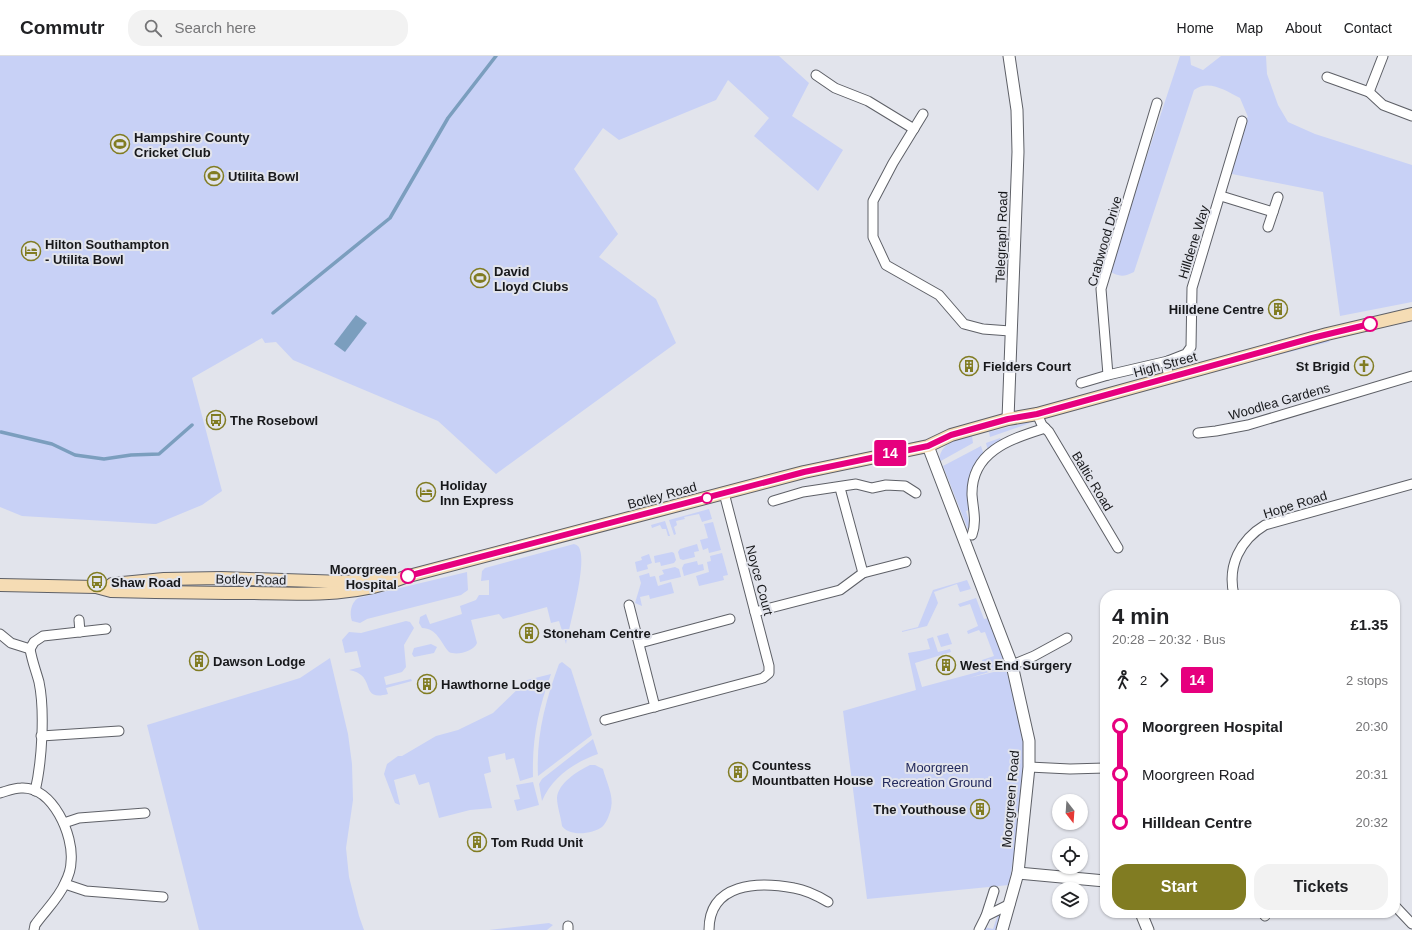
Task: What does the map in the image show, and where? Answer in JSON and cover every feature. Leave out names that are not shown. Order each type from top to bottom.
[{"type":"main road","name":"High Street","points":[[928,446],[951,435],[1008,419],[1037,414],[1327,334],[1412,314]]},
{"type":"main road","name":"Botley Road","points":[[0,585],[96,587],[110,584],[164,579],[221,578],[344,582],[405,577],[804,472],[928,446]]},
{"type":"street","name":"Telegraph Road","points":[[1008,419],[1010,331],[1018,152],[1017,110],[1009,56]]},
{"type":"street","points":[[1369,92],[1384,56]]},
{"type":"street","points":[[816,75],[835,88],[868,101],[914,129]]},
{"type":"street","points":[[1327,77],[1369,92],[1383,105],[1412,116]]},
{"type":"street","name":"Crabwood Drive","points":[[1108,374],[1101,289],[1157,104]]},
{"type":"street","points":[[923,114],[873,201],[873,237],[886,265],[939,295],[964,324],[982,329],[1010,331]]},
{"type":"street","name":"Hilldene Way","points":[[1168,361],[1186,354],[1191,347],[1192,288],[1221,196],[1242,121]]},
{"type":"street","name":"Hilldene Way","points":[[1221,196],[1273,212]]},
{"type":"street","points":[[1268,228],[1278,197]]},
{"type":"street","points":[[1081,383],[1108,374],[1168,361],[1167,368],[1169,377]]},
{"type":"street","name":"Woodlea Gardens","points":[[1198,433],[1249,429],[1412,376]]},
{"type":"street","name":"Baltic Road","points":[[1037,414],[1042,425],[1049,432],[1118,548]]},
{"type":"street","points":[[972,535],[975,526],[972,485],[978,468],[987,456],[1002,444],[1045,428]]},
{"type":"street","name":"Moorgreen Road","points":[[928,446],[971,562],[1012,665],[1029,741],[1029,767],[1018,873],[1002,930]]},
{"type":"street","points":[[773,501],[803,492],[840,488],[856,484],[872,488],[886,485],[905,486],[916,493]]},
{"type":"street","name":"Hope Road","points":[[1234,590],[1233,572],[1238,553],[1244,543],[1257,530],[1265,525],[1412,484]]},
{"type":"street","points":[[840,488],[863,573]]},
{"type":"street","name":"Noyce Court","points":[[655,707],[763,678],[769,673],[769,666],[724,494]]},
{"type":"street","points":[[755,612],[840,590],[863,573],[906,562]]},
{"type":"street","points":[[605,720],[655,707],[640,655],[640,643],[629,604]]},
{"type":"street","points":[[640,643],[730,618]]},
{"type":"street","points":[[79,620],[80,632]]},
{"type":"street","points":[[35,791],[38,777],[42,736],[39,683],[30,649],[34,642],[43,636],[106,629]]},
{"type":"street","points":[[0,634],[11,643],[30,649]]},
{"type":"street","points":[[1012,665],[1034,656],[1067,638]]},
{"type":"street","points":[[42,736],[120,731]]},
{"type":"street","points":[[1029,767],[1070,769],[1100,768]]},
{"type":"street","points":[[0,793],[22,788],[35,791],[47,798],[64,823],[69,843],[71,862],[65,884],[35,925],[34,930]]},
{"type":"street","points":[[64,823],[80,818],[146,813]]},
{"type":"street","points":[[1018,873],[1100,881]]},
{"type":"street","points":[[65,884],[86,891],[162,897]]},
{"type":"street","points":[[709,930],[709,918],[716,903],[724,895],[735,890],[764,885],[794,888],[813,894],[828,902]]},
{"type":"street","points":[[979,930],[986,916],[994,891]]},
{"type":"street","points":[[986,916],[1010,904]]},
{"type":"street","points":[[1400,911],[1412,924]]},
{"type":"street","points":[[1143,918],[1148,930]]},
{"type":"green space","points":[[0,56],[779,56],[809,83],[792,116],[843,150],[818,191],[754,136],[769,118],[728,80],[716,100],[619,140],[603,128],[574,169],[618,234],[599,257],[656,299],[676,343],[496,474],[438,421],[293,360],[276,342],[265,343],[262,338],[192,378],[222,491],[202,505],[156,524],[22,516],[0,507]]},
{"type":"green space","points":[[1180,56],[1190,56],[1191,65],[1203,70],[1221,56],[1266,56],[1267,74],[1278,105],[1288,122],[1315,134],[1412,165],[1412,302],[1340,316],[1323,192],[1227,173],[1242,121],[1248,117],[1240,98],[1223,89],[1211,86],[1200,87],[1194,90],[1134,272],[1122,276],[1109,271]]},
{"type":"green space","points":[[1327,340],[1330,341],[1192,377]]},
{"type":"green space","points":[[1028,422],[1030,423],[990,437],[989,432]]},
{"type":"green space","points":[[972,436],[973,443],[939,462],[942,450],[946,446],[955,441]]},
{"type":"green space","points":[[1000,438],[1001,440],[988,451],[986,443]]},
{"type":"green space","points":[[981,446],[984,455],[972,475],[969,486],[971,509],[966,511],[969,521],[972,520],[969,532],[943,466]]},
{"type":"green space","points":[[709,509],[712,519],[702,522],[699,514],[684,517],[685,519],[676,521],[677,525],[674,527],[676,534],[674,535],[669,520]]},
{"type":"green space","points":[[665,521],[670,536],[668,536],[666,529],[662,529],[660,525],[652,528],[651,525]]},
{"type":"green space","points":[[713,522],[721,550],[709,553],[708,548],[703,550],[700,540],[708,538],[704,524]]},
{"type":"green space","points":[[574,544],[578,546],[580,550],[581,569],[577,596],[566,644],[559,621],[551,623],[547,607],[503,619],[499,614],[471,620],[477,643],[469,650],[461,653],[449,652],[435,633],[431,630],[422,628],[419,623],[420,617],[426,614],[430,624],[462,614],[460,606],[476,600],[479,595],[489,595],[489,580],[481,581],[482,571],[485,568]]},
{"type":"green space","points":[[697,544],[699,551],[694,552],[695,557],[683,560],[680,559],[678,552],[680,549]]},
{"type":"green space","points":[[672,552],[674,553],[676,560],[674,563],[661,566],[660,562],[655,563],[654,556]]},
{"type":"green space","points":[[722,553],[728,575],[723,576],[724,580],[699,586],[696,576],[709,572],[707,562],[711,561],[710,556]]},
{"type":"green space","points":[[649,554],[652,563],[647,565],[648,569],[637,572],[635,562],[642,560],[641,557]]},
{"type":"green space","points":[[697,561],[698,565],[703,564],[704,570],[684,576],[682,568],[684,564]]},
{"type":"green space","points":[[675,567],[679,569],[681,577],[660,582],[659,576],[664,574],[662,570]]},
{"type":"green space","points":[[467,572],[468,590],[461,595],[367,619],[360,623],[352,621],[351,608],[358,598]]},
{"type":"green space","points":[[649,573],[650,577],[655,576],[658,586],[671,582],[674,593],[650,599],[649,595],[640,597],[642,606],[635,603],[641,583],[639,576]]},
{"type":"green space","points":[[967,580],[971,589],[960,592],[957,584],[934,592],[938,603],[927,626],[902,632],[918,627],[933,590]]},
{"type":"green space","name":"Moorgreen Recreation Ground","points":[[976,598],[984,619],[988,618],[1006,667],[969,678],[1006,669],[1025,741],[1020,817],[1009,885],[867,899],[843,711],[916,690],[908,653],[930,649],[927,639],[933,637],[938,652],[950,649],[951,652],[915,663],[922,687],[978,672],[983,665],[982,660],[994,656],[985,632],[981,633],[979,630],[968,634],[967,631],[978,626],[970,604],[960,607],[958,604]]},
{"type":"green space","points":[[406,621],[410,622],[414,628],[404,645],[406,667],[402,672],[384,677],[386,685],[411,679],[412,681],[386,688],[388,694],[373,694],[363,677],[358,673],[349,670],[361,667],[357,651],[345,653],[342,640],[349,632],[361,633]]},
{"type":"green space","points":[[948,633],[952,644],[941,647],[937,636]]},
{"type":"green space","points":[[431,644],[437,647],[434,653],[414,657],[412,654],[414,648]]},
{"type":"green space","points":[[330,658],[348,734],[352,764],[353,800],[346,848],[349,877],[364,930],[199,930],[147,725],[300,678]]},
{"type":"green space","points":[[562,662],[571,669],[592,735],[538,776],[538,747],[542,719],[554,678],[559,664]]},
{"type":"green space","points":[[551,674],[539,712],[535,737],[533,777],[520,781],[514,758],[506,760],[505,753],[488,757],[491,772],[484,774],[492,808],[470,810],[439,818],[429,782],[419,785],[415,774],[394,780],[400,805],[395,803],[384,774],[387,764],[398,756],[402,756],[436,736],[458,730],[493,713],[527,680]]},
{"type":"green space","points":[[593,739],[598,754],[581,761],[565,772],[546,792],[542,801],[539,784],[542,779]]},
{"type":"green space","points":[[590,765],[595,765],[603,769],[612,803],[610,813],[605,824],[598,829],[587,833],[570,832],[562,826],[557,801],[558,793],[569,778]]},
{"type":"green space","points":[[533,782],[539,805],[517,811],[514,800],[520,799],[516,785]]},
{"type":"green space","points":[[998,914],[1001,915],[996,930],[983,930],[984,927],[993,929]]},
{"type":"green space","points":[[549,923],[553,925],[547,930],[489,930]]},
{"type":"shaded area","points":[[356,315],[367,323],[345,352],[334,344]]},
{"type":"waterway","points":[[273,313],[390,218],[448,118],[496,56]]},
{"type":"waterway","points":[[1,432],[52,444],[75,455],[104,459],[131,455],[159,454],[192,425]]},
{"type":"bus line","name":"14","points":[[408,576],[804,472],[928,446],[951,435],[1008,419],[1037,414],[1312,338],[1370,324]]},
{"type":"place","name":"Hampshire County Cricket Club","points":[[120,144]]},
{"type":"place","name":"Utilita Bowl","points":[[214,176]]},
{"type":"place","name":"Hilton Southampton - Utilita Bowl","points":[[31,251]]},
{"type":"place","name":"David Lloyd Clubs","points":[[480,278]]},
{"type":"place","name":"Hilldene Centre","points":[[1278,309]]},
{"type":"place","name":"Fielders Court","points":[[969,366]]},
{"type":"place","name":"St Brigid","points":[[1364,366]]},
{"type":"place","name":"The Rosebowl","points":[[216,420]]},
{"type":"place","name":"Holiday Inn Express","points":[[426,492]]},
{"type":"place","name":"Moorgreen Hospital","points":[[408,576]]},
{"type":"place","name":"Shaw Road","points":[[97,582]]},
{"type":"place","name":"Stoneham Centre","points":[[529,633]]},
{"type":"place","name":"Dawson Lodge","points":[[199,661]]},
{"type":"place","name":"West End Surgery","points":[[946,665]]},
{"type":"place","name":"Hawthorne Lodge","points":[[427,684]]},
{"type":"place","name":"Countess Mountbatten House","points":[[738,772]]},
{"type":"place","name":"The Youthouse","points":[[980,809]]},
{"type":"place","name":"Tom Rudd Unit","points":[[477,842]]}]
